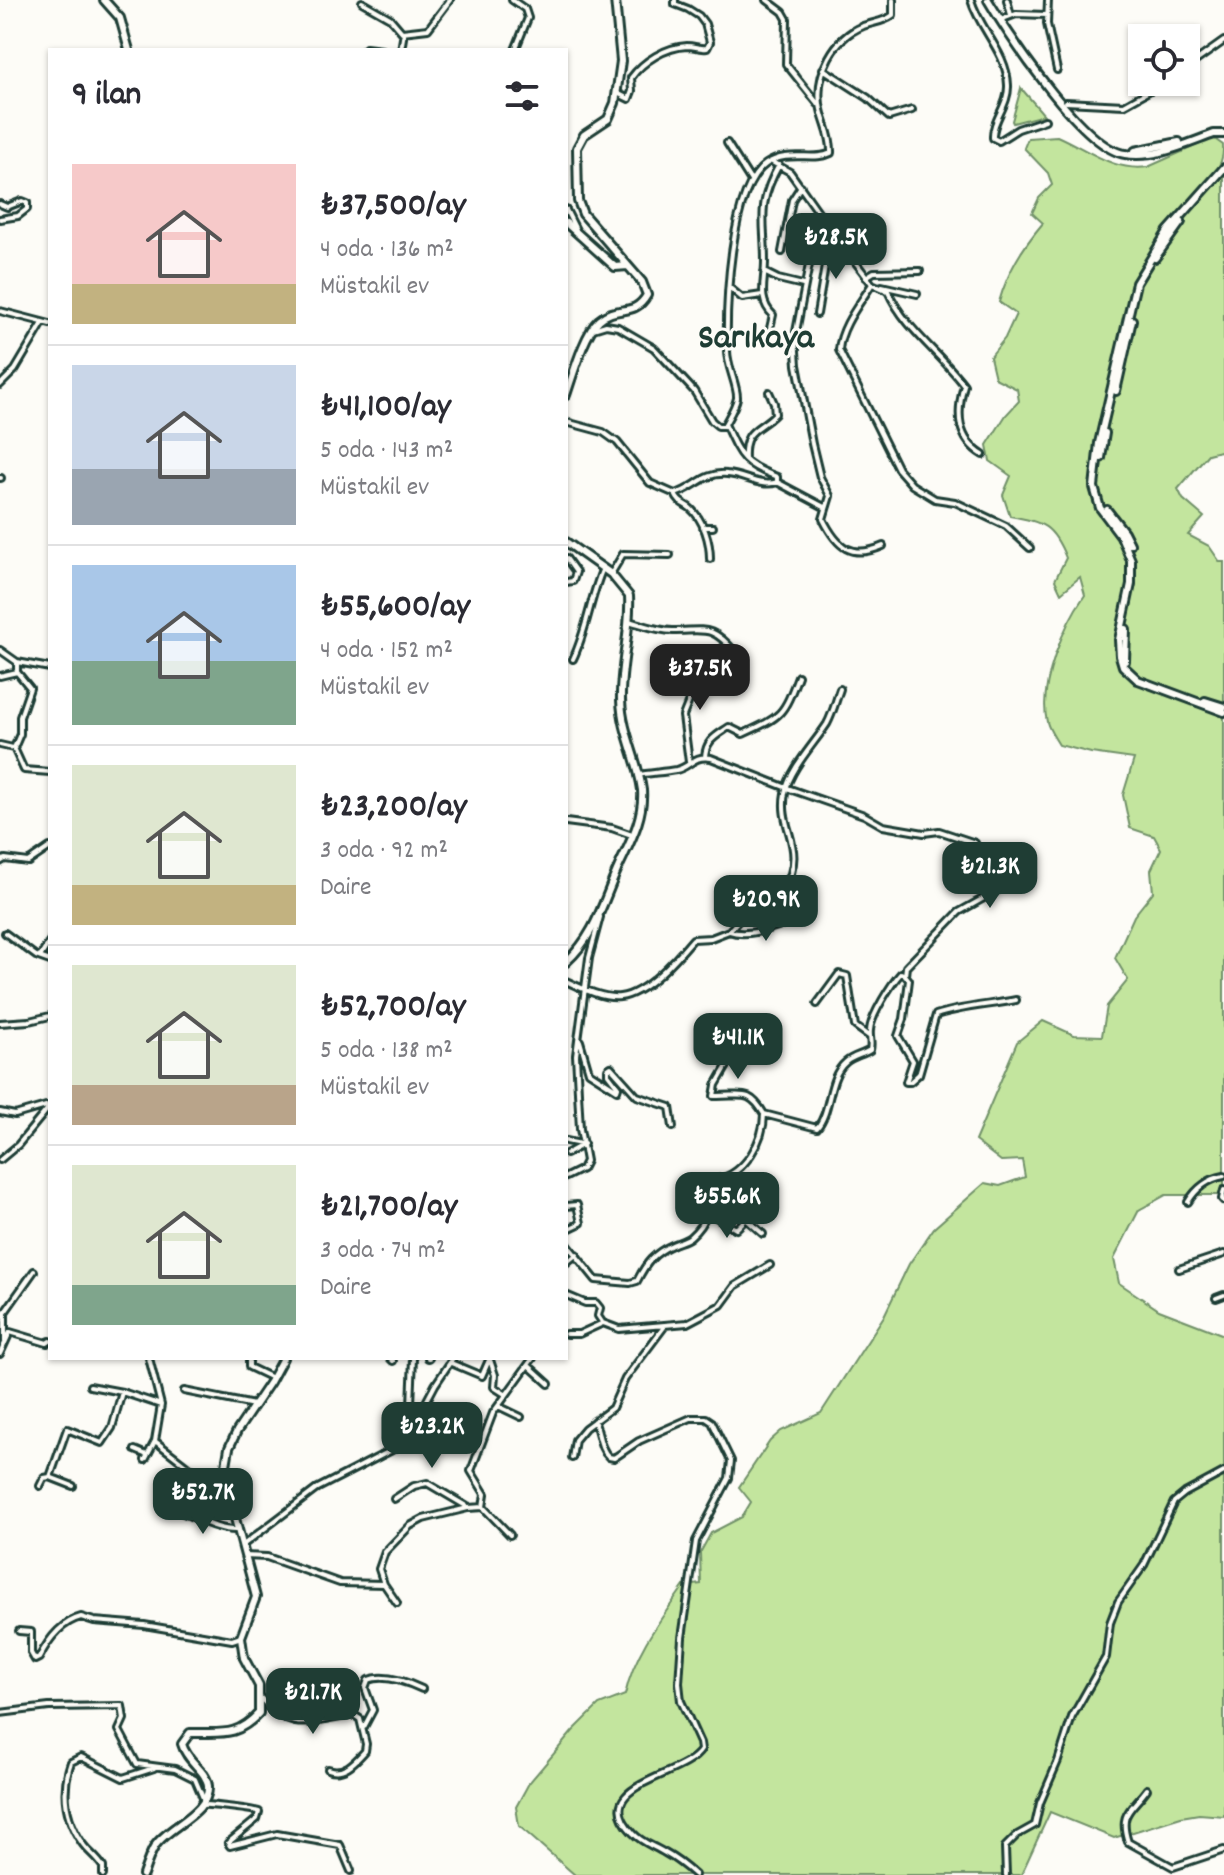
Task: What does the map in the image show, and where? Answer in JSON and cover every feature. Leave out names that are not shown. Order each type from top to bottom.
[{"type":"street","points":[[104,0],[120,18],[128,48]]},
{"type":"street","points":[[362,2],[390,18],[400,32],[404,32],[428,29],[450,0]]},
{"type":"street","points":[[512,0],[525,9],[528,18],[516,48]]},
{"type":"street","points":[[568,390],[591,330],[598,321],[613,311],[631,310],[641,305],[647,295],[642,282],[583,214],[578,201],[577,148],[584,135],[608,119],[617,93],[621,61],[615,0]]},
{"type":"street","points":[[617,93],[629,99],[631,78],[639,67],[657,55],[686,46],[707,48],[710,42],[705,24],[693,12],[675,4],[675,0]]},
{"type":"street","points":[[767,0],[787,19],[786,64],[820,106]]},
{"type":"street","points":[[777,482],[777,477],[754,469],[745,460],[736,449],[725,424],[737,396],[727,353],[730,262],[736,228],[756,172],[770,161],[789,156],[824,157],[831,153],[828,129],[820,106],[823,69],[843,40],[861,27],[887,20],[893,15],[893,0]]},
{"type":"street","points":[[971,0],[975,13],[1003,59],[1009,86],[993,138],[999,141],[1018,129],[1045,120]]},
{"type":"street","points":[[991,0],[1042,76],[1105,140],[1128,151],[1164,146],[1217,129],[1224,132]]},
{"type":"street","points":[[991,0],[1032,68],[1062,103],[1115,151],[1127,155],[1155,153],[1224,132]]},
{"type":"street","points":[[1007,0],[1011,15]]},
{"type":"street","points":[[1048,0],[1047,15],[1057,70]]},
{"type":"street","points":[[1003,19],[1011,15],[1047,15]]},
{"type":"street","points":[[401,48],[404,32]]},
{"type":"street","points":[[1200,58],[1224,41]]},
{"type":"street","points":[[823,69],[868,98],[889,117],[912,110]]},
{"type":"street","points":[[1066,102],[1124,105],[1140,96]]},
{"type":"street","points":[[727,143],[751,181]]},
{"type":"street","points":[[770,161],[790,172],[866,277],[872,284],[888,291],[894,305],[964,385],[960,399],[964,440],[983,455]]},
{"type":"street","points":[[768,337],[773,315],[765,308],[762,295],[762,225],[766,191],[779,165]]},
{"type":"street","points":[[1224,170],[1168,231],[1136,283],[1099,443],[1094,487],[1100,508],[1121,536],[1131,560],[1131,584],[1119,640],[1123,666],[1138,680],[1224,710]]},
{"type":"street","points":[[782,252],[792,200],[801,186]]},
{"type":"street","points":[[0,204],[7,207],[22,201],[27,203],[27,209],[18,216],[0,219]]},
{"type":"street","points":[[819,213],[795,337],[797,365],[820,477],[830,496],[823,519],[834,542],[864,551],[883,546]]},
{"type":"street","points":[[568,214],[576,230]]},
{"type":"street","points":[[568,224],[615,267],[628,266]]},
{"type":"street","points":[[817,314],[825,266],[835,238]]},
{"type":"street","points":[[866,277],[874,272],[920,271]]},
{"type":"street","points":[[764,272],[803,285]]},
{"type":"street","points":[[872,284],[917,294]]},
{"type":"street","points":[[872,284],[847,323],[839,350],[898,469],[918,491],[935,499],[955,502],[1006,526],[1030,548]]},
{"type":"street","points":[[730,288],[742,298],[762,295]]},
{"type":"street","points":[[0,311],[48,324]]},
{"type":"street","points":[[0,385],[15,370],[43,323]]},
{"type":"street","points":[[591,330],[606,325],[618,327],[654,348],[694,391],[712,421],[718,426],[725,424]]},
{"type":"street","points":[[745,460],[750,435],[758,424],[775,414],[769,392]]},
{"type":"street","points":[[568,423],[603,432],[617,442],[650,483],[675,494],[711,475],[726,474],[768,485],[777,482],[826,508]]},
{"type":"street","points":[[675,494],[703,527],[710,559]]},
{"type":"street","points":[[703,527],[713,527]]},
{"type":"street","points":[[568,543],[611,574],[629,596],[621,699],[642,806],[634,836],[618,867],[602,911],[589,958],[576,1055],[580,1129],[586,1161],[582,1169],[568,1176]]},
{"type":"street","points":[[611,574],[623,554],[670,555]]},
{"type":"street","points":[[568,561],[576,572],[573,581],[568,582]]},
{"type":"street","points":[[573,659],[582,640],[592,592],[603,568]]},
{"type":"street","points":[[629,621],[670,631],[702,628],[717,635],[735,652]]},
{"type":"street","points":[[0,650],[17,662],[48,668]]},
{"type":"street","points":[[689,762],[683,716],[702,670],[710,659]]},
{"type":"street","points":[[17,662],[17,672],[30,688],[14,748],[24,770],[48,772]]},
{"type":"street","points":[[0,676],[17,672]]},
{"type":"street","points":[[705,757],[705,746],[729,727],[743,734],[774,719],[786,709],[798,676]]},
{"type":"street","points":[[568,982],[598,994],[621,997],[637,991],[671,965],[693,939],[711,938],[729,931],[757,900],[784,890],[795,854],[786,821],[787,788],[805,753],[829,719],[840,689]]},
{"type":"street","points":[[0,745],[14,748]]},
{"type":"street","points":[[638,775],[680,769],[689,762],[705,757],[864,815],[883,826],[924,833],[939,831],[975,843]]},
{"type":"street","points":[[568,822],[612,828],[634,836]]},
{"type":"street","points":[[0,862],[5,859],[28,862],[48,848]]},
{"type":"street","points":[[905,975],[906,967],[946,924],[959,912],[1000,889],[1009,878],[1018,874],[1019,867]]},
{"type":"street","points":[[568,960],[589,937],[602,911]]},
{"type":"street","points":[[729,931],[737,934],[802,918]]},
{"type":"street","points":[[5,933],[48,960]]},
{"type":"street","points":[[40,957],[48,944]]},
{"type":"street","points":[[764,1114],[817,1128],[823,1118],[828,1094],[843,1064],[870,1050],[873,1021],[901,973],[909,980],[898,1036],[913,1061],[906,1082],[919,1074],[936,1015],[1016,1000]]},
{"type":"street","points":[[817,1004],[839,974],[847,976],[855,1026],[870,1037]]},
{"type":"street","points":[[0,1023],[48,1016]]},
{"type":"street","points":[[578,1035],[589,1072],[617,1090],[608,1074],[611,1067],[637,1096],[670,1107],[673,1127]]},
{"type":"street","points":[[568,1245],[596,1280],[630,1283],[637,1281],[649,1259],[687,1239],[707,1212],[718,1179],[737,1170],[754,1149],[764,1125],[764,1114],[756,1100],[746,1094],[714,1096],[716,1085],[731,1059],[737,1035]]},
{"type":"street","points":[[0,1112],[15,1115],[48,1106]]},
{"type":"street","points":[[0,1160],[18,1145],[48,1107]]},
{"type":"street","points":[[568,1141],[584,1144]]},
{"type":"street","points":[[568,1153],[584,1144]]},
{"type":"street","points":[[1188,1202],[1196,1190],[1208,1181],[1224,1176]]},
{"type":"street","points":[[1224,1190],[1224,1201]]},
{"type":"street","points":[[568,1206],[577,1205],[581,1223],[568,1229]]},
{"type":"street","points":[[707,1212],[736,1229],[746,1219],[763,1234]]},
{"type":"street","points":[[568,1261],[577,1254]]},
{"type":"street","points":[[1179,1269],[1224,1254]]},
{"type":"street","points":[[568,1296],[585,1303],[596,1303],[600,1308],[598,1316],[603,1323],[619,1329],[664,1327],[687,1323],[721,1305],[735,1286],[770,1265]]},
{"type":"street","points":[[5,1342],[5,1312],[34,1271]]},
{"type":"street","points":[[1216,1298],[1224,1295]]},
{"type":"street","points":[[568,1334],[579,1334],[603,1323]]},
{"type":"street","points":[[572,1458],[575,1440],[612,1408],[625,1379],[664,1327]]},
{"type":"street","points":[[0,1354],[10,1332],[48,1342]]},
{"type":"street","points":[[135,1450],[146,1458],[155,1441],[161,1405],[150,1360]]},
{"type":"street","points":[[249,1360],[249,1367],[272,1378]]},
{"type":"street","points":[[143,1875],[155,1846],[202,1803],[208,1785],[200,1770],[186,1756],[182,1744],[190,1733],[230,1734],[259,1713],[259,1686],[244,1658],[241,1637],[256,1597],[224,1477],[229,1448],[282,1360]]},
{"type":"street","points":[[410,1430],[413,1360]]},
{"type":"street","points":[[242,1546],[318,1488],[406,1440],[452,1360],[482,1376],[489,1360]]},
{"type":"street","points":[[489,1360],[495,1375],[494,1387],[505,1394]]},
{"type":"street","points":[[483,1507],[485,1494],[471,1471],[498,1406],[532,1360]]},
{"type":"street","points":[[528,1365],[549,1384]]},
{"type":"street","points":[[90,1386],[122,1392],[161,1405]]},
{"type":"street","points":[[184,1391],[254,1405]]},
{"type":"street","points":[[50,1477],[67,1429],[102,1443],[107,1438],[122,1392]]},
{"type":"street","points":[[498,1406],[521,1417]]},
{"type":"street","points":[[594,1421],[602,1449],[614,1458],[639,1441],[691,1418],[706,1418],[712,1422],[731,1461],[729,1478],[696,1541],[682,1638],[681,1701],[701,1750],[682,1767],[630,1791],[621,1811],[627,1826],[636,1836],[665,1852],[695,1875]]},
{"type":"street","points":[[155,1441],[191,1469],[224,1477]]},
{"type":"street","points":[[1006,1875],[1005,1847],[1017,1835],[1035,1825],[1040,1803],[1072,1717],[1106,1657],[1110,1623],[1118,1602],[1144,1565],[1174,1502],[1224,1472]]},
{"type":"street","points":[[40,1486],[44,1478],[50,1477],[73,1486]]},
{"type":"street","points":[[394,1499],[414,1486],[427,1483],[468,1508]]},
{"type":"street","points":[[397,1603],[384,1584],[379,1569],[385,1552],[410,1526],[423,1519],[483,1507],[510,1535]]},
{"type":"street","points":[[172,1509],[218,1528],[238,1530]]},
{"type":"street","points":[[245,1556],[267,1557],[340,1583],[384,1584]]},
{"type":"street","points":[[19,1631],[31,1632],[31,1653],[35,1660],[68,1621],[81,1617],[232,1640],[241,1637]]},
{"type":"street","points":[[363,1730],[373,1710],[365,1688],[368,1680],[374,1677],[406,1682],[422,1689]]},
{"type":"street","points":[[261,1698],[272,1712],[287,1722],[307,1723],[354,1715],[360,1719],[365,1751],[343,1770],[335,1772],[328,1769]]},
{"type":"street","points":[[0,1713],[49,1707],[122,1706],[124,1719],[119,1730],[137,1764],[175,1769],[195,1779],[202,1803]]},
{"type":"street","points":[[103,1875],[99,1859],[83,1845],[69,1820],[64,1787],[71,1762],[81,1757],[123,1778],[156,1767]]},
{"type":"street","points":[[1147,1789],[1128,1809],[1122,1827],[1128,1842],[1173,1867],[1224,1850]]},
{"type":"street","points":[[202,1803],[259,1812],[257,1819],[228,1843],[230,1846],[277,1834],[340,1845],[351,1871]]},
{"type":"green space","points":[[1021,88],[1044,115],[1013,123],[1012,121]]},
{"type":"green space","points":[[1057,136],[1112,163],[1135,168],[1148,167],[1213,138],[1223,145],[1222,160],[1215,173],[1224,176],[1224,450],[1208,454],[1178,489],[1183,499],[1204,517],[1188,535],[1209,546],[1220,562],[1224,562],[1224,1195],[1166,1195],[1139,1210],[1114,1259],[1119,1283],[1159,1310],[1224,1335],[1224,1816],[1199,1814],[1181,1817],[1114,1838],[1050,1812],[1021,1875],[575,1875],[519,1826],[516,1807],[529,1783],[599,1705],[625,1695],[641,1651],[666,1612],[684,1586],[701,1584],[700,1553],[711,1533],[742,1517],[751,1502],[739,1487],[770,1441],[781,1431],[821,1413],[884,1316],[909,1264],[934,1228],[985,1183],[1000,1186],[1025,1177],[1022,1160],[1001,1161],[975,1141],[1017,1042],[1043,1021],[1074,1035],[1102,1036],[1107,1006],[1128,980],[1115,958],[1134,916],[1153,892],[1151,870],[1161,849],[1154,836],[1130,828],[1123,795],[1134,759],[1059,745],[1047,722],[1046,691],[1055,656],[1061,638],[1085,595],[1080,577],[1061,593],[1055,580],[1066,558],[1061,547],[1046,527],[1010,516],[1003,495],[1011,476],[990,461],[987,445],[1019,401],[1017,389],[995,378],[990,357],[1005,338],[1016,314],[999,302],[1016,260],[1043,223],[1032,213],[1039,198],[1052,185],[1048,173],[1024,148],[1028,138]]},
{"type":"district","name":"Sarıkaya","points":[[756,340]]}]
